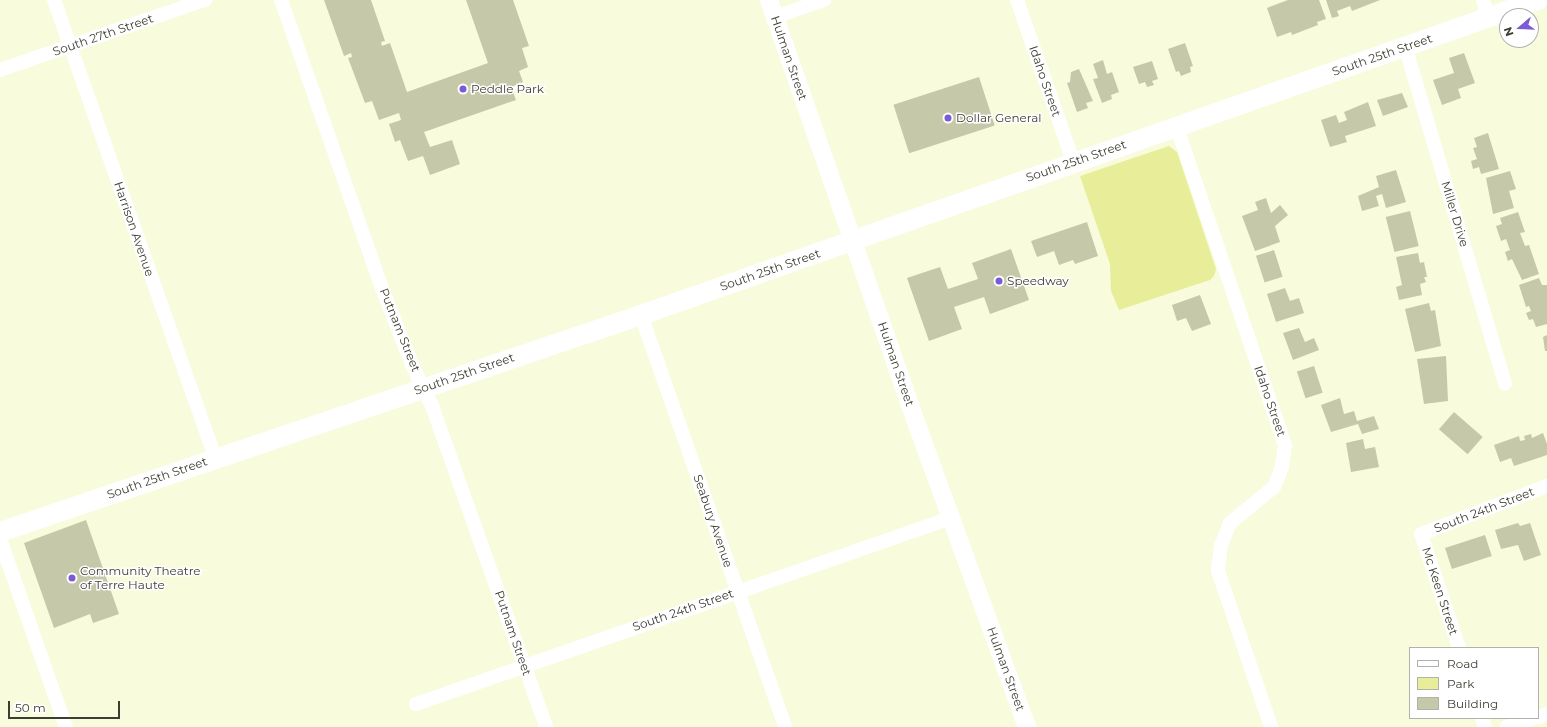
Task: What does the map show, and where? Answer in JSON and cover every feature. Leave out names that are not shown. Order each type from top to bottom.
[{"type":"main road","name":"South 25th Street","points":[[0,532],[641,315],[853,241],[1072,161],[1177,128],[1405,46],[1486,9],[1538,0]]},
{"type":"street","name":"Harrison Avenue","points":[[54,0],[215,458]]},
{"type":"street","name":"South 27th Street","points":[[0,70],[205,0]]},
{"type":"street","name":"Putnam Street","points":[[281,0],[381,286],[413,368],[425,388],[546,727]]},
{"type":"street","name":"Hulman Street","points":[[769,0],[951,518],[1027,727]]},
{"type":"street","points":[[775,17],[824,0]]},
{"type":"street","name":"Idaho Street","points":[[1017,0],[1072,161]]},
{"type":"street","name":"Miller Drive","points":[[1405,46],[1505,383]]},
{"type":"street","name":"Idaho Street","points":[[1177,128],[1285,445],[1282,467],[1274,487],[1230,523],[1221,545],[1218,571],[1271,727]]},
{"type":"street","name":"Seabury Avenue","points":[[641,315],[785,727]]},
{"type":"street","name":"South 24th Street","points":[[1420,534],[1547,486]]},
{"type":"street","name":"South 24th Street","points":[[416,704],[737,591],[951,518]]},
{"type":"street","name":"Mc Keen Street","points":[[1420,534],[1459,647]]},
{"type":"street","points":[[0,539],[66,727]]},
{"type":"street","points":[[1507,727],[1531,719]]},
{"type":"green space","points":[[1169,146],[1177,152],[1216,269],[1214,276],[1210,280],[1119,310],[1111,291],[1110,264],[1080,176]]},
{"type":"building","name":"Peddle Park","points":[[324,0],[371,0],[385,41],[381,42],[382,46],[390,43],[407,92],[488,63],[466,0],[513,0],[529,46],[522,48],[528,67],[519,71],[523,82],[511,87],[516,100],[424,132],[430,147],[452,140],[460,164],[430,175],[423,156],[408,161],[400,140],[395,142],[389,124],[401,120],[399,113],[379,120],[372,101],[365,103],[348,58],[352,57],[351,53],[344,56]]},
{"type":"building","points":[[1288,0],[1319,0],[1326,19],[1317,22],[1318,25],[1292,35],[1291,32],[1277,37],[1267,8]]},
{"type":"building","points":[[1326,0],[1380,0],[1352,11],[1350,6],[1337,11],[1339,16],[1332,18]]},
{"type":"building","points":[[1185,43],[1193,66],[1190,67],[1191,72],[1181,76],[1179,71],[1176,72],[1168,49]]},
{"type":"building","points":[[1464,53],[1475,83],[1458,89],[1461,98],[1442,105],[1433,80],[1454,73],[1449,58]]},
{"type":"building","points":[[1103,60],[1107,74],[1112,72],[1119,92],[1111,95],[1112,99],[1102,103],[1093,79],[1098,78],[1093,64]]},
{"type":"building","points":[[1152,61],[1158,79],[1152,81],[1154,85],[1147,87],[1145,82],[1139,84],[1133,67]]},
{"type":"building","points":[[1079,69],[1093,101],[1086,103],[1088,108],[1077,112],[1067,83],[1070,82],[1071,72]]},
{"type":"building","points":[[979,77],[995,126],[909,153],[893,105]]},
{"type":"building","points":[[1402,93],[1408,107],[1383,116],[1377,100]]},
{"type":"building","points":[[1368,102],[1376,126],[1345,136],[1347,142],[1330,147],[1321,120],[1336,115],[1339,123],[1347,120],[1344,112]]},
{"type":"building","points":[[1488,133],[1499,169],[1481,174],[1479,167],[1473,169],[1471,161],[1477,159],[1473,148],[1477,147],[1474,138]]},
{"type":"building","points":[[1396,170],[1406,202],[1386,208],[1382,194],[1376,196],[1379,206],[1362,211],[1358,196],[1379,187],[1376,176]]},
{"type":"building","points":[[1510,171],[1516,189],[1509,191],[1514,208],[1493,214],[1486,178]]},
{"type":"building","points":[[1266,198],[1271,213],[1280,205],[1288,215],[1275,226],[1280,242],[1255,251],[1242,216],[1258,210],[1255,202]]},
{"type":"building","points":[[1410,211],[1419,246],[1394,252],[1386,217]]},
{"type":"building","points":[[1518,212],[1525,232],[1520,233],[1525,246],[1529,245],[1539,274],[1522,280],[1512,259],[1508,261],[1505,252],[1510,250],[1506,239],[1501,241],[1496,226],[1502,224],[1500,218]]},
{"type":"building","points":[[1087,222],[1098,256],[1075,264],[1073,260],[1059,265],[1054,251],[1037,257],[1031,241]]},
{"type":"building","points":[[1011,249],[1029,300],[990,314],[984,297],[954,307],[962,329],[929,341],[907,278],[940,267],[948,289],[978,279],[972,263]]},
{"type":"building","points":[[1274,250],[1283,277],[1265,283],[1256,256]]},
{"type":"building","points":[[1418,253],[1420,263],[1424,262],[1427,277],[1424,277],[1426,282],[1420,284],[1422,295],[1399,300],[1396,287],[1402,285],[1396,257]]},
{"type":"building","points":[[1539,278],[1542,285],[1547,285],[1547,324],[1536,327],[1533,319],[1529,320],[1526,313],[1531,311],[1529,306],[1526,307],[1519,285]]},
{"type":"building","points":[[1285,288],[1290,301],[1299,298],[1304,313],[1276,322],[1267,294]]},
{"type":"building","points":[[1200,295],[1211,324],[1192,331],[1186,318],[1177,321],[1172,305]]},
{"type":"building","points":[[1429,303],[1431,311],[1435,310],[1441,346],[1415,352],[1405,309]]},
{"type":"building","points":[[1299,328],[1305,342],[1314,338],[1319,350],[1293,360],[1283,333]]},
{"type":"building","points":[[1547,335],[1547,351],[1545,351],[1543,337]]},
{"type":"building","points":[[1446,356],[1448,401],[1424,404],[1417,359]]},
{"type":"building","points":[[1314,366],[1323,393],[1306,398],[1297,372]]},
{"type":"building","points":[[1340,398],[1344,414],[1354,411],[1357,421],[1374,416],[1379,429],[1362,434],[1358,424],[1331,432],[1321,405]]},
{"type":"building","points":[[1454,412],[1483,437],[1468,454],[1439,429]]},
{"type":"building","points":[[1543,433],[1547,444],[1547,455],[1514,466],[1511,458],[1500,462],[1494,445],[1519,436],[1520,441],[1525,440],[1524,436],[1531,434],[1532,438]]},
{"type":"building","points":[[1363,439],[1365,449],[1375,447],[1379,467],[1351,472],[1346,443]]},
{"type":"building","name":"Community Theatre of Terre Haute","points":[[86,520],[119,614],[93,623],[90,614],[54,628],[24,543]]},
{"type":"building","points":[[1518,523],[1520,526],[1530,523],[1541,555],[1524,561],[1518,545],[1501,549],[1495,530]]},
{"type":"building","points":[[1485,535],[1492,556],[1452,569],[1445,548]]},
{"type":"place","name":"Peddle Park","points":[[463,89]]},
{"type":"place","name":"Dollar General","points":[[948,118]]},
{"type":"place","name":"Speedway","points":[[999,281]]},
{"type":"place","name":"Community Theatre of Terre Haute","points":[[72,578]]}]
